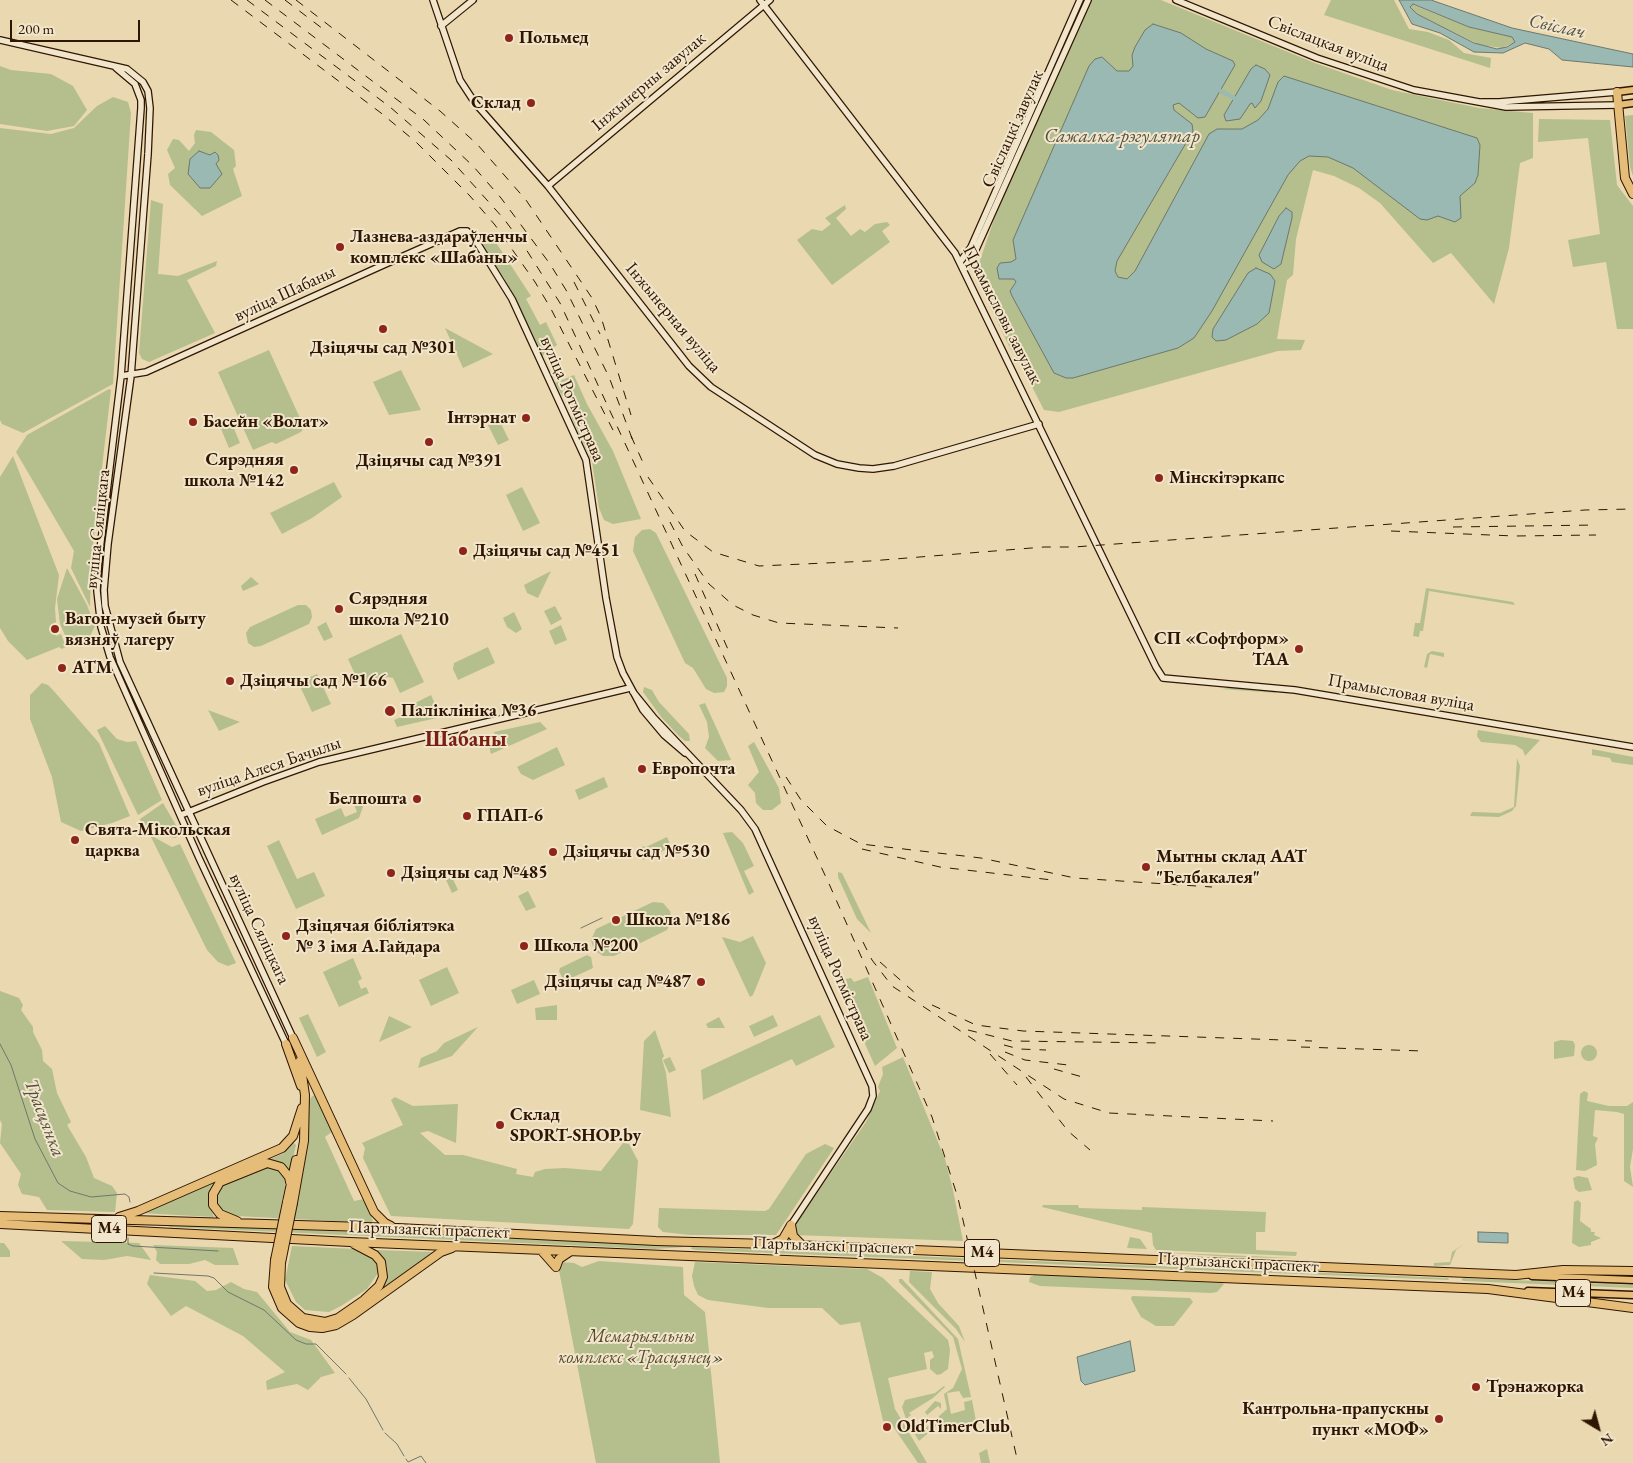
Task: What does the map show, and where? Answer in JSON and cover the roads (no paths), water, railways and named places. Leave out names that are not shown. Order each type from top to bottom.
[{"type":"highway","points":[[1617,92],[1625,178],[1633,194]]},
{"type":"highway","points":[[1624,161],[1633,181]]},
{"type":"highway","points":[[294,1038],[303,1073],[306,1110],[304,1141],[273,1287],[282,1308],[299,1323],[322,1328],[336,1325],[441,1252],[457,1246]]},
{"type":"highway","points":[[294,1038],[374,1212],[385,1224],[398,1228]]},
{"type":"highway","points":[[286,1044],[301,1087],[302,1108],[300,1141],[291,1184],[290,1202]]},
{"type":"highway","points":[[108,1220],[138,1211],[282,1148],[292,1136],[302,1108]]},
{"type":"highway","points":[[246,1224],[227,1218],[216,1209],[213,1194],[220,1182],[267,1163],[281,1168],[289,1176],[291,1184]]},
{"type":"highway","name":"М4","points":[[0,1216],[34,1222]]},
{"type":"highway","name":"Партызанскі праспект","points":[[34,1222],[108,1220],[398,1228],[689,1242],[1516,1275]]},
{"type":"highway","name":"Партызанскі праспект","points":[[34,1222],[350,1242],[1514,1291]]},
{"type":"highway","name":"М4","points":[[0,1224],[34,1222]]},
{"type":"highway","points":[[770,1244],[780,1241],[791,1226]]},
{"type":"highway","points":[[791,1226],[793,1236],[804,1246]]},
{"type":"highway","points":[[278,1262],[280,1287],[287,1304],[303,1318],[325,1322],[338,1318],[364,1300],[379,1286],[383,1277],[381,1262],[375,1255],[350,1242]]},
{"type":"highway","points":[[689,1242],[689,1255]]},
{"type":"highway","points":[[541,1250],[556,1267],[559,1259],[571,1251]]},
{"type":"highway","points":[[1610,1270],[1633,1267]]},
{"type":"highway","points":[[1516,1275],[1563,1270],[1633,1271]]},
{"type":"highway","points":[[1514,1291],[1633,1308]]},
{"type":"main road","name":"Інжынерная вуліца","points":[[433,0],[464,89],[480,110],[548,186],[694,373],[729,400],[823,459],[859,468],[878,469],[1039,424]]},
{"type":"main road","points":[[442,26],[473,0]]},
{"type":"main road","name":"Інжынерны завулак","points":[[548,186],[762,3],[770,0]]},
{"type":"main road","name":"Свіслацкі завулак","points":[[960,262],[970,250],[1080,0]]},
{"type":"main road","name":"Свіслацкі завулак","points":[[964,268],[973,256],[1088,0]]},
{"type":"main road","name":"Свіслацкая вуліца","points":[[1176,0],[1317,58],[1392,84],[1506,107],[1618,105],[1633,103]]},
{"type":"main road","name":"Прамысловы завулак","points":[[762,3],[955,253],[964,268],[1152,659],[1163,678]]},
{"type":"main road","name":"вуліца Сяліцкага","points":[[0,40],[112,66],[134,73],[143,82],[148,92],[150,108],[148,154],[131,376],[108,544],[104,590],[105,606],[120,662],[190,811],[256,960],[294,1038]]},
{"type":"main road","name":"вуліца Сяліцкага","points":[[112,66],[131,79],[138,90],[141,108],[121,376],[98,566],[99,612],[103,637],[110,657],[181,815],[286,1044]]},
{"type":"main road","name":"Свіслацкая вуліца","points":[[1474,102],[1499,102],[1538,97],[1633,90]]},
{"type":"main road","points":[[1538,97],[1538,107]]},
{"type":"main road","points":[[138,154],[148,154]]},
{"type":"main road","name":"вуліца Ротмістрава","points":[[460,231],[467,230],[476,240],[512,299],[586,460],[616,650],[630,688],[685,753],[741,810],[755,829],[873,1091],[868,1109],[791,1226]]},
{"type":"main road","name":"вуліца Шабаны","points":[[121,376],[131,376],[146,372],[460,231]]},
{"type":"main road","points":[[955,253],[970,250]]},
{"type":"main road","name":"Прамысловая вуліца","points":[[1163,678],[1295,690],[1633,747]]},
{"type":"main road","name":"вуліца Алеся Бачылы","points":[[181,815],[318,762],[630,688]]},
{"type":"main road","points":[[249,964],[256,960]]},
{"type":"main road","name":"Партызанскі праспект","points":[[1516,1275],[1633,1280]]},
{"type":"main road","name":"Партызанскі праспект","points":[[1514,1291],[1633,1294]]},
{"type":"water","points":[[1399,0],[1431,0],[1512,28],[1633,54],[1633,67],[1562,60],[1549,49],[1525,43],[1503,53],[1474,52],[1440,33],[1412,24]],"holes":[[[1413,4],[1469,27],[1512,37],[1515,42],[1507,47],[1497,49],[1474,43],[1417,14],[1410,7]]]},
{"type":"water","name":"Сажалка-рэгулятар","points":[[1153,24],[1181,33],[1206,49],[1233,61],[1235,65],[1205,117],[1198,118],[1179,103],[1173,105],[1174,110],[1192,124],[1193,131],[1117,261],[1115,271],[1118,277],[1127,279],[1135,271],[1209,134],[1217,129],[1242,129],[1258,120],[1268,109],[1278,82],[1284,76],[1477,138],[1480,145],[1478,175],[1475,183],[1460,196],[1461,218],[1455,222],[1438,216],[1427,220],[1420,219],[1353,168],[1328,157],[1309,156],[1300,161],[1288,175],[1212,311],[1194,338],[1178,348],[1073,378],[1066,378],[1054,373],[1012,296],[1010,291],[1016,282],[1014,279],[999,279],[997,268],[1000,263],[1011,262],[1016,259],[1013,240],[1089,66],[1095,59],[1102,57],[1117,71],[1129,71],[1133,66],[1132,55],[1135,47],[1145,30]]},
{"type":"water","points":[[1256,65],[1265,69],[1270,75],[1261,101],[1255,108],[1252,103],[1250,104],[1240,119],[1226,121],[1224,115],[1251,69]]},
{"type":"water","points":[[199,151],[210,155],[215,152],[218,155],[219,160],[216,164],[222,174],[210,188],[200,188],[188,174],[190,159]]},
{"type":"water","points":[[1286,208],[1292,212],[1292,218],[1281,264],[1274,269],[1262,262],[1259,255],[1279,216]]},
{"type":"water","points":[[1256,268],[1270,274],[1275,281],[1269,313],[1257,324],[1226,340],[1216,341],[1212,337],[1213,329],[1248,273]]},
{"type":"water","points":[[1478,1232],[1508,1233],[1508,1243],[1478,1242]]},
{"type":"water","points":[[1130,1341],[1135,1371],[1085,1385],[1081,1381],[1077,1357]]},
{"type":"waterway","points":[[1221,91],[1234,98]]},
{"type":"waterway","points":[[581,928],[602,918]]},
{"type":"waterway","name":"Трасцянка","points":[[0,1044],[11,1065],[35,1139],[58,1183],[70,1191],[91,1197],[125,1194],[129,1197],[130,1202]]},
{"type":"waterway","name":"Трасцянка","points":[[128,1238],[128,1244],[133,1246],[218,1251]]},
{"type":"waterway","points":[[154,1273],[214,1278],[228,1292],[264,1310],[296,1340],[306,1344],[316,1344],[346,1374]]},
{"type":"waterway","points":[[349,1378],[366,1399],[383,1430]]},
{"type":"waterway","points":[[385,1433],[397,1444],[404,1456]]},
{"type":"waterway","points":[[406,1459],[408,1462],[421,1456],[426,1463]]},
{"type":"railway","points":[[231,0],[381,113],[416,142],[470,196],[495,225],[535,282],[550,307],[614,432]]},
{"type":"railway","points":[[247,0],[390,107],[451,160],[504,219],[524,246],[560,303],[830,886],[932,1117],[958,1198],[1018,1463]]},
{"type":"railway","points":[[265,0],[424,120],[473,166],[501,198],[550,264],[566,290],[609,377],[633,441]]},
{"type":"railway","points":[[285,0],[327,32]]},
{"type":"railway","points":[[296,0],[440,111],[477,144],[526,200],[592,298],[601,317],[631,415]]},
{"type":"railway","points":[[574,282],[600,334]]},
{"type":"railway","points":[[631,436],[645,467]]},
{"type":"railway","points":[[648,477],[685,531],[713,552],[759,566],[870,561],[1044,547],[1074,547],[1585,510],[1633,509]]},
{"type":"railway","points":[[670,522],[683,547],[709,584],[733,605],[753,615],[779,623],[898,628]]},
{"type":"railway","points":[[1453,527],[1596,525]]},
{"type":"railway","points":[[1391,531],[1515,536],[1596,535]]},
{"type":"railway","points":[[695,574],[730,654]]},
{"type":"railway","points":[[786,777],[801,800],[827,826],[861,844],[981,858],[1075,878],[1212,887]]},
{"type":"railway","points":[[862,849],[940,867],[1052,880]]},
{"type":"railway","points":[[863,942],[872,960],[892,986],[1064,1099],[1109,1113],[1273,1121]]},
{"type":"railway","points":[[880,962],[916,994]]},
{"type":"railway","points":[[932,1005],[976,1025],[1023,1031],[1312,1041]]},
{"type":"railway","points":[[968,1030],[1012,1041],[1164,1043]]},
{"type":"railway","points":[[1004,1045],[1019,1049],[1046,1050]]},
{"type":"railway","points":[[1301,1047],[1423,1051]]},
{"type":"railway","points":[[1005,1052],[1025,1060],[1068,1065]]},
{"type":"railway","points":[[990,1054],[1017,1085]]},
{"type":"railway","points":[[1054,1069],[1086,1078]]},
{"type":"railway","points":[[1026,1077],[1068,1131],[1090,1150]]},
{"type":"place","name":"Польмед","points":[[509,38]]},
{"type":"place","name":"Склад","points":[[531,103]]},
{"type":"place","name":"Лазнева-аздараўленчы комплекс «Шабаны»","points":[[340,247]]},
{"type":"place","name":"Дзіцячы сад №301","points":[[383,329]]},
{"type":"place","name":"Інтэрнат","points":[[526,418]]},
{"type":"place","name":"Басейн «Волат»","points":[[193,422]]},
{"type":"place","name":"Дзіцячы сад №391","points":[[429,442]]},
{"type":"place","name":"Сярэдняя школа №142","points":[[294,470]]},
{"type":"place","name":"Мінскітэркапс","points":[[1159,478]]},
{"type":"place","name":"Дзіцячы сад №451","points":[[463,551]]},
{"type":"place","name":"Сярэдняя школа №210","points":[[339,609]]},
{"type":"place","name":"Вагон-музей быту вязняў лагеру","points":[[55,629]]},
{"type":"place","name":"СП «Софтформ» ТАА","points":[[1299,649]]},
{"type":"place","name":"АТМ","points":[[62,668]]},
{"type":"place","name":"Дзіцячы сад №166","points":[[230,681]]},
{"type":"place","name":"Паліклініка №36","points":[[390,711]]},
{"type":"place","name":"Европочта","points":[[642,769]]},
{"type":"place","name":"Белпошта","points":[[417,799]]},
{"type":"place","name":"ГПАП-6","points":[[467,816]]},
{"type":"place","name":"Свята-Мікольская царква","points":[[75,840]]},
{"type":"place","name":"Дзіцячы сад №530","points":[[553,852]]},
{"type":"place","name":"Мытны склад ААТ \"Белбакалея\"","points":[[1146,867]]},
{"type":"place","name":"Дзіцячы сад №485","points":[[391,873]]},
{"type":"place","name":"Школа №186","points":[[616,920]]},
{"type":"place","name":"Дзіцячая бібліятэка № 3 імя А.Гайдара","points":[[286,936]]},
{"type":"place","name":"Школа №200","points":[[524,946]]},
{"type":"place","name":"Дзіцячы сад №487","points":[[701,982]]},
{"type":"place","name":"Склад SPORT-SHOP.by","points":[[500,1125]]},
{"type":"place","name":"Трэнажорка","points":[[1476,1387]]},
{"type":"place","name":"Кантрольна-прапускны пункт «МОФ»","points":[[1439,1419]]},
{"type":"place","name":"OldTimerClub","points":[[887,1427]]},
{"type":"district","name":"Шабаны","points":[[466,740]]},
{"type":"water label","name":"Свіслач","points":[[1557,27]]},
{"type":"park label","name":"Мемарыяльны комплекс «Трасцянец»","points":[[641,1347]]}]
